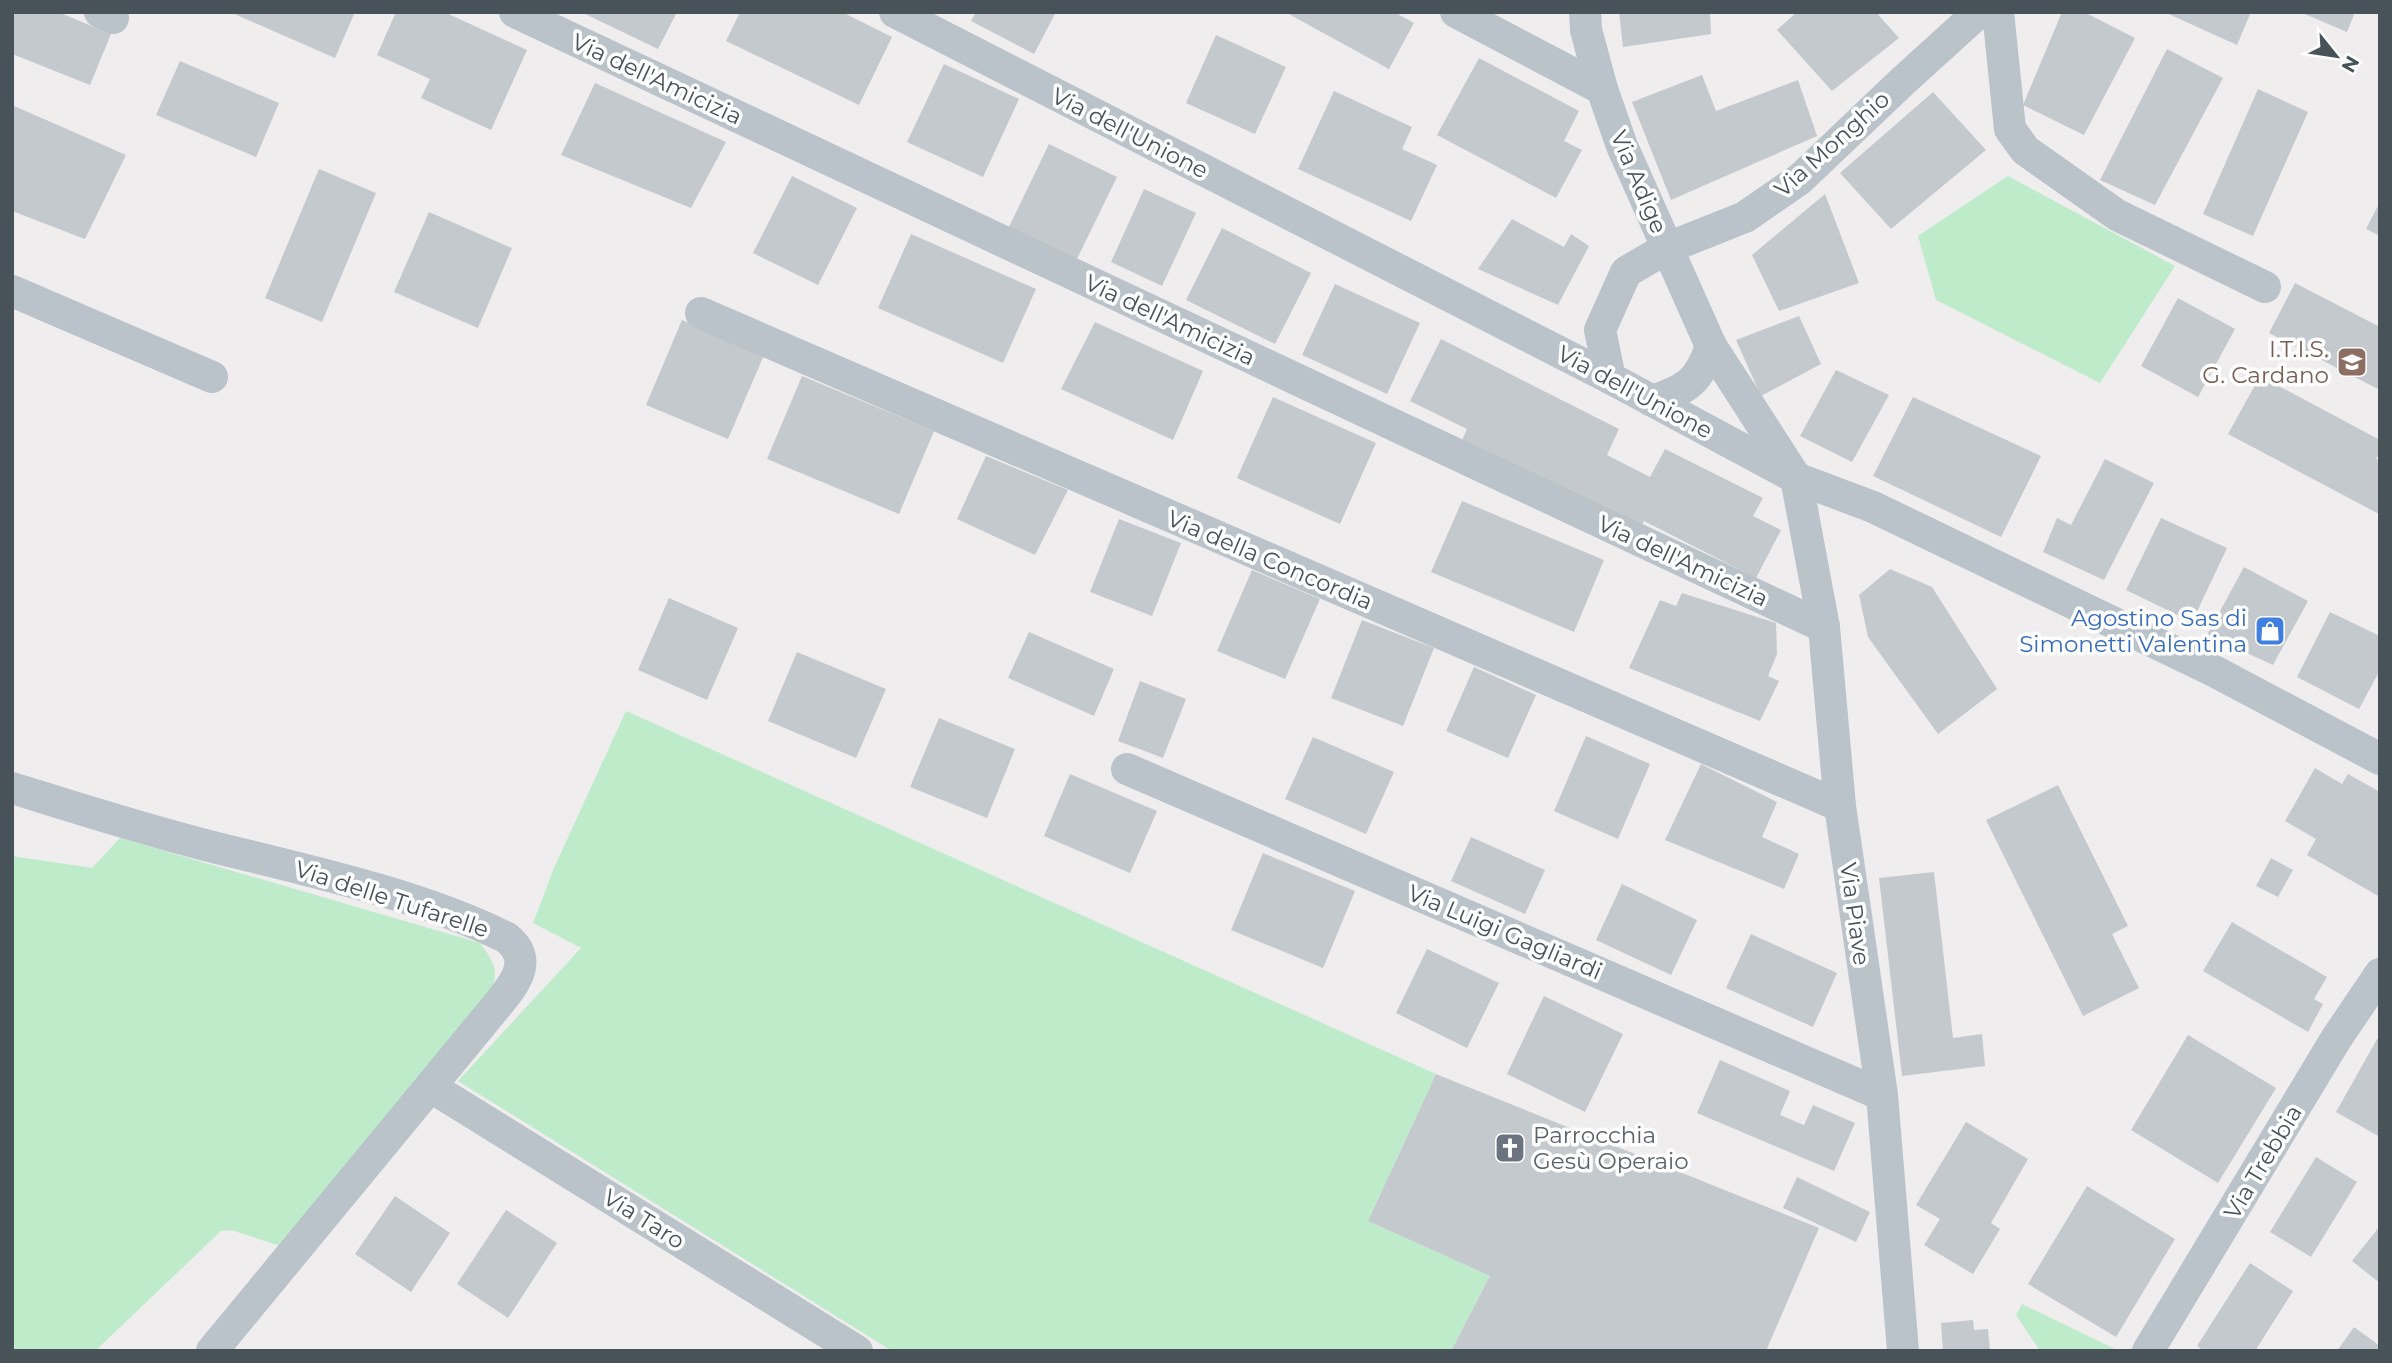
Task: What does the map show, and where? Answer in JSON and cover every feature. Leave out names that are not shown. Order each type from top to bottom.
[{"type":"street","name":"Via dell'Amicizia","points":[[515,12],[1824,627]]},
{"type":"street","name":"Via dell'Unione","points":[[895,12],[1610,378],[1796,478],[1873,507],[2212,670],[2380,759]]},
{"type":"street","points":[[1456,12],[1602,89]]},
{"type":"street","name":"Via Adige","points":[[1585,12],[1586,30],[1602,89],[1622,146],[1711,346],[1796,478]]},
{"type":"street","name":"Via Monghio","points":[[1667,248],[1745,217],[1800,179],[1979,12]]},
{"type":"street","points":[[1998,12],[2010,130],[2025,150],[2117,215],[2265,286]]},
{"type":"street","points":[[1610,378],[1600,330],[1605,318],[1626,272],[1667,248]]},
{"type":"street","points":[[12,291],[212,377]]},
{"type":"street","name":"Via della Concordia","points":[[701,313],[1840,806]]},
{"type":"street","points":[[1652,401],[1681,391],[1704,367],[1711,346]]},
{"type":"street","name":"Via Piave","points":[[1796,478],[1824,627],[1840,806],[1882,1095],[1903,1351]]},
{"type":"street","name":"Via Luigi Gagliardi","points":[[1127,769],[1882,1095]]},
{"type":"street","name":"Via delle Tufarelle","points":[[12,788],[148,829],[362,886],[429,908],[507,938],[516,946],[521,956],[520,967],[511,988],[212,1351]]},
{"type":"street","name":"Via Trebbia","points":[[2148,1351],[2336,1039],[2380,974]]},
{"type":"street","name":"Via Taro","points":[[431,1087],[857,1351]]},
{"type":"green space","points":[[2008,176],[2175,266],[2100,383],[1936,300],[1918,236]]},
{"type":"green space","points":[[626,711],[1436,1074],[1368,1221],[1490,1276],[1451,1351],[892,1351],[458,1081],[581,948],[533,923],[554,868]]},
{"type":"green space","points":[[120,838],[480,943],[494,965],[494,984],[488,1002],[284,1247],[231,1230],[221,1231],[95,1351],[12,1351],[12,856],[92,868]]},
{"type":"green space","points":[[2022,1304],[2119,1351],[2040,1351],[2016,1315]]},
{"type":"building","points":[[12,12],[58,12],[111,34],[90,85],[12,54]]},
{"type":"building","points":[[230,12],[355,12],[335,58]]},
{"type":"building","points":[[396,12],[444,12],[527,50],[491,130],[421,98],[430,79],[377,55]]},
{"type":"building","points":[[581,12],[677,12],[658,49]]},
{"type":"building","points":[[740,12],[842,12],[892,37],[859,105],[726,41]]},
{"type":"building","points":[[976,12],[1056,12],[1034,54],[971,21]]},
{"type":"building","points":[[1285,12],[1394,12],[1414,23],[1389,69]]},
{"type":"building","points":[[1619,12],[1710,12],[1711,34],[1623,47]]},
{"type":"building","points":[[1797,12],[1876,12],[1899,38],[1832,91],[1777,30]]},
{"type":"building","points":[[2062,12],[2084,12],[2135,38],[2084,135],[2023,105]]},
{"type":"building","points":[[2164,12],[2251,12],[2237,45]]},
{"type":"building","points":[[2300,12],[2355,12],[2347,32]]},
{"type":"building","points":[[1216,35],[1286,67],[1255,134],[1186,103]]},
{"type":"building","points":[[2167,49],[2223,78],[2155,205],[2100,180]]},
{"type":"building","points":[[1479,58],[1579,111],[1564,141],[1582,150],[1556,198],[1437,135]]},
{"type":"building","points":[[180,61],[279,103],[256,157],[156,115]]},
{"type":"building","points":[[944,64],[1019,99],[983,177],[907,142]]},
{"type":"building","points":[[1702,75],[1716,111],[1798,80],[1817,136],[1671,200],[1632,102]]},
{"type":"building","points":[[595,83],[726,142],[691,208],[561,155]]},
{"type":"building","points":[[2258,89],[2308,112],[2253,236],[2203,214]]},
{"type":"building","points":[[1334,91],[1412,127],[1402,149],[1437,165],[1411,221],[1298,169]]},
{"type":"building","points":[[1933,92],[1986,150],[1891,229],[1840,173]]},
{"type":"building","points":[[12,105],[126,155],[85,239],[12,211]]},
{"type":"building","points":[[1049,144],[1117,177],[1074,265],[1006,233]]},
{"type":"building","points":[[319,169],[376,193],[322,322],[265,298]]},
{"type":"building","points":[[792,176],[857,208],[818,285],[753,253]]},
{"type":"building","points":[[1144,189],[1196,213],[1162,286],[1111,262]]},
{"type":"building","points":[[1825,194],[1859,283],[1779,311],[1752,255]]},
{"type":"building","points":[[2380,202],[2380,236],[2366,229]]},
{"type":"building","points":[[429,212],[512,248],[478,328],[394,292]]},
{"type":"building","points":[[1512,219],[1564,247],[1571,234],[1589,246],[1558,305],[1478,269]]},
{"type":"building","points":[[1222,228],[1311,273],[1275,344],[1186,300]]},
{"type":"building","points":[[911,234],[1036,289],[1003,363],[878,308]]},
{"type":"building","name":"I.T.I.S. G. Cardano","points":[[2295,283],[2380,327],[2380,390],[2269,333]]},
{"type":"building","points":[[1335,284],[1420,323],[1387,394],[1302,355]]},
{"type":"building","points":[[2178,298],[2235,329],[2198,397],[2141,366]]},
{"type":"building","points":[[1799,316],[1821,364],[1761,396],[1736,340]]},
{"type":"building","points":[[682,320],[764,355],[728,439],[646,405]]},
{"type":"building","points":[[1095,322],[1203,371],[1173,440],[1061,389]]},
{"type":"building","points":[[1441,339],[1619,429],[1607,455],[1650,477],[1665,449],[1763,498],[1753,516],[1781,530],[1756,578],[1644,521],[1637,535],[1460,445],[1467,429],[1410,401]]},
{"type":"building","points":[[1836,370],[1889,395],[1852,462],[1800,436]]},
{"type":"building","points":[[802,376],[934,431],[899,514],[767,459]]},
{"type":"building","points":[[2260,376],[2380,440],[2380,453],[2376,459],[2380,461],[2379,514],[2228,434]]},
{"type":"building","points":[[1273,397],[1376,443],[1340,524],[1237,478]]},
{"type":"building","points":[[1913,397],[2041,456],[2001,537],[1873,476]]},
{"type":"building","points":[[986,456],[1068,490],[1035,555],[957,519]]},
{"type":"building","points":[[2105,459],[2154,483],[2104,580],[2043,552],[2057,518],[2071,525]]},
{"type":"building","points":[[1462,501],[1604,560],[1574,632],[1431,572]]},
{"type":"building","points":[[2161,518],[2227,548],[2192,622],[2126,590]]},
{"type":"building","points":[[1119,519],[1181,543],[1152,616],[1090,592]]},
{"type":"building","points":[[2244,567],[2308,601],[2273,665],[2207,635]]},
{"type":"building","points":[[1890,569],[1932,587],[1997,689],[1938,734],[1868,637],[1859,595]]},
{"type":"building","points":[[1252,570],[1320,599],[1285,679],[1217,651]]},
{"type":"building","points":[[1682,593],[1776,623],[1777,654],[1768,676],[1779,681],[1760,721],[1629,668],[1660,600],[1676,606]]},
{"type":"building","points":[[669,598],[738,628],[707,700],[638,670]]},
{"type":"building","points":[[2330,612],[2380,636],[2380,670],[2359,709],[2297,677]]},
{"type":"building","points":[[1362,620],[1434,648],[1403,726],[1331,698]]},
{"type":"building","points":[[1029,632],[1114,669],[1094,716],[1008,678]]},
{"type":"building","points":[[797,652],[886,689],[856,758],[768,721]]},
{"type":"building","points":[[1474,667],[1536,695],[1508,758],[1446,731]]},
{"type":"building","points":[[1140,681],[1186,699],[1163,758],[1118,741]]},
{"type":"building","points":[[939,718],[1015,749],[987,818],[910,787]]},
{"type":"building","points":[[1586,736],[1650,764],[1618,839],[1554,811]]},
{"type":"building","points":[[1313,737],[1394,772],[1366,834],[1285,799]]},
{"type":"building","points":[[1701,764],[1777,802],[1762,837],[1799,854],[1784,889],[1665,840]]},
{"type":"building","points":[[2315,768],[2342,784],[2348,774],[2380,792],[2380,897],[2307,855],[2316,839],[2285,821]]},
{"type":"building","points":[[1070,774],[1157,811],[1130,873],[1044,836]]},
{"type":"building","points":[[2058,785],[2128,926],[2112,934],[2139,988],[2083,1016],[1986,820]]},
{"type":"building","points":[[1471,837],[1545,870],[1525,914],[1451,881]]},
{"type":"building","points":[[1263,853],[1355,891],[1323,968],[1231,930]]},
{"type":"building","points":[[2271,858],[2293,870],[2278,897],[2256,886]]},
{"type":"building","points":[[1934,872],[1953,1038],[1982,1034],[1985,1066],[1902,1076],[1879,878]]},
{"type":"building","points":[[1622,884],[1697,920],[1671,975],[1596,940]]},
{"type":"building","points":[[2232,922],[2327,977],[2314,999],[2323,1004],[2308,1032],[2203,971]]},
{"type":"building","points":[[1751,934],[1837,973],[1813,1027],[1726,988]]},
{"type":"building","points":[[1427,949],[1499,983],[1467,1048],[1396,1013]]},
{"type":"building","points":[[1544,996],[1623,1034],[1585,1112],[1507,1074]]},
{"type":"building","points":[[2380,1034],[2380,1137],[2336,1112]]},
{"type":"building","points":[[2188,1035],[2276,1088],[2218,1183],[2131,1130]]},
{"type":"building","points":[[1720,1060],[1790,1091],[1780,1115],[1804,1125],[1813,1105],[1855,1123],[1834,1171],[1697,1113]]},
{"type":"building","name":"Parrocchia Gesù Operaio","points":[[1436,1074],[1819,1228],[1766,1351],[1451,1351],[1490,1276],[1368,1221]]},
{"type":"building","points":[[1966,1122],[2028,1159],[1991,1223],[2000,1229],[1973,1274],[1924,1245],[1940,1219],[1916,1205]]},
{"type":"building","points":[[2316,1157],[2357,1182],[2311,1257],[2270,1232]]},
{"type":"building","points":[[1797,1177],[1870,1212],[1856,1242],[1783,1208]]},
{"type":"building","points":[[2087,1186],[2175,1239],[2116,1337],[2028,1284]]},
{"type":"building","points":[[395,1196],[450,1233],[411,1292],[355,1254]]},
{"type":"building","points":[[506,1210],[557,1243],[508,1318],[457,1284]]},
{"type":"building","points":[[2380,1226],[2380,1283],[2352,1261]]},
{"type":"building","points":[[2250,1263],[2293,1291],[2255,1351],[2204,1351],[2197,1346]]},
{"type":"building","points":[[1973,1320],[1974,1330],[1988,1329],[1990,1351],[1943,1351],[1941,1323]]},
{"type":"building","points":[[2354,1327],[2380,1346],[2380,1351],[2337,1351]]},
{"type":"place","name":"I.T.I.S. G. Cardano","points":[[2352,362]]},
{"type":"place","name":"Agostino Sas di Simonetti Valentina","points":[[2270,631]]},
{"type":"place","name":"Parrocchia Gesù Operaio","points":[[1510,1148]]}]
